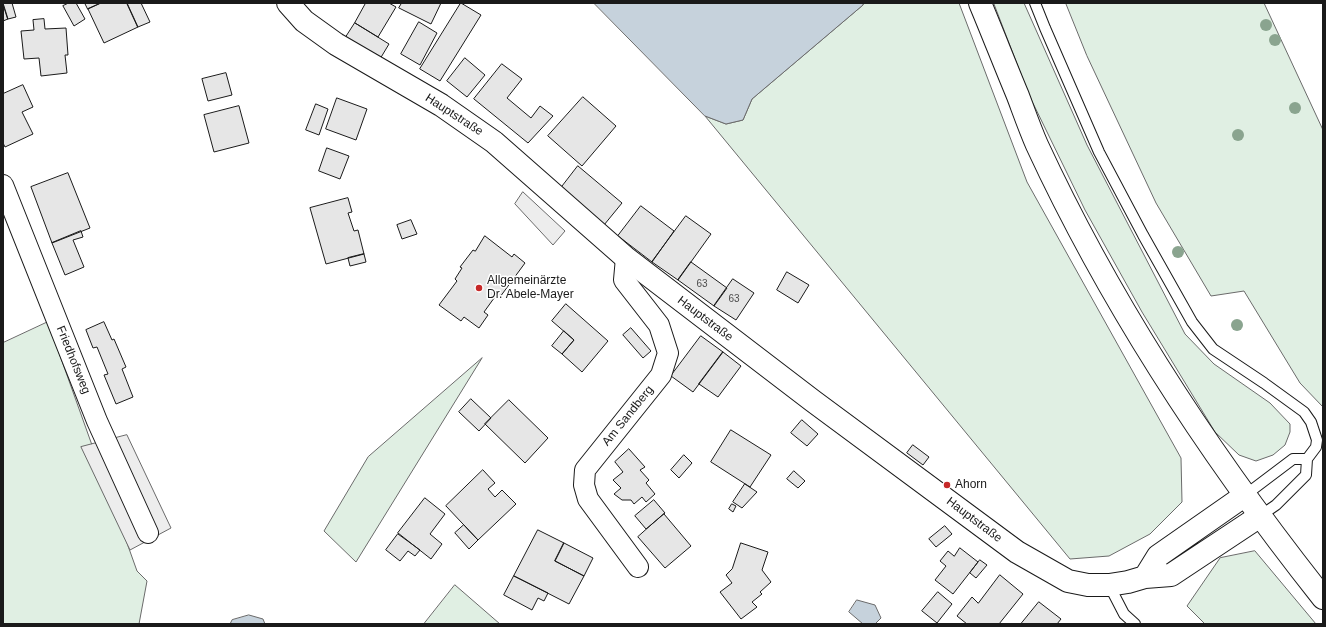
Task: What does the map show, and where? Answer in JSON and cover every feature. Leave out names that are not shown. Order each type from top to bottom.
[{"type":"street","name":"Hauptstraße","points":[[288,3],[304,21],[336,44],[441,105],[494,142],[626,258],[813,401],[1017,552],[1068,580],[1088,585],[1108,585],[1128,582],[1145,576],[1171,575],[1260,516]]},
{"type":"street","points":[[980,3],[1036,143],[1108,284],[1162,373],[1244,496],[1323,598]]},
{"type":"street","name":"Friedhofsweg","points":[[3,185],[97,421],[148,533]]},
{"type":"street","name":"Am Sandberg","points":[[626,258],[624,280],[659,325],[668,352],[661,375],[585,470],[584,485],[588,499],[638,567]]},
{"type":"street","points":[[1145,576],[1158,556],[1244,496]]},
{"type":"lane","points":[[1036,3],[1044,28],[1099,152],[1143,235],[1192,322],[1213,349],[1304,412],[1311,422],[1317,440],[1316,447],[1307,459],[1306,475],[1276,505],[1260,516]]},
{"type":"lane","points":[[1244,496],[1293,459],[1307,459]]},
{"type":"lane","points":[[1108,585],[1124,614],[1135,624]]},
{"type":"green space","points":[[863,3],[959,3],[1027,182],[1181,458],[1182,502],[1150,534],[1109,556],[1070,559],[705,116],[726,124],[743,120],[752,99],[863,5]]},
{"type":"green space","points":[[994,3],[1024,3],[1087,145],[1185,334],[1214,364],[1270,403],[1290,424],[1290,432],[1285,445],[1273,455],[1256,461],[1239,455],[1215,432],[1142,312],[1085,210],[1029,95]]},
{"type":"green space","points":[[1066,3],[1264,3],[1323,130],[1323,407],[1300,383],[1244,291],[1211,296],[1156,203],[1087,56]]},
{"type":"green space","points":[[48,322],[137,571],[147,581],[139,624],[3,624],[3,343]]},
{"type":"green space","points":[[482,358],[356,562],[324,531],[368,457]]},
{"type":"green space","points":[[1255,551],[1316,624],[1205,624],[1187,606],[1220,558]]},
{"type":"green space","points":[[455,585],[500,624],[424,624]]},
{"type":"shaded area","points":[[594,3],[863,3],[863,5],[752,99],[743,120],[726,124],[705,116]]},
{"type":"shaded area","points":[[523,192],[565,231],[553,245],[515,204]]},
{"type":"shaded area","points":[[127,435],[171,528],[130,550],[81,447]]},
{"type":"shaded area","points":[[857,600],[875,605],[881,618],[875,624],[863,624],[849,612]]},
{"type":"shaded area","points":[[249,615],[263,619],[265,624],[230,624],[232,620]]},
{"type":"building","points":[[3,3],[12,3],[16,17],[8,19]]},
{"type":"building","points":[[3,3],[8,19],[3,21]]},
{"type":"building","points":[[69,3],[76,3],[85,19],[74,26],[63,6]]},
{"type":"building","points":[[85,3],[101,3],[88,9]]},
{"type":"building","points":[[101,3],[127,3],[138,27],[104,43],[88,9]]},
{"type":"building","points":[[127,3],[141,3],[150,22],[138,27]]},
{"type":"building","points":[[366,3],[389,3],[396,7],[378,37],[355,23]]},
{"type":"building","points":[[402,3],[441,3],[431,24],[399,8]]},
{"type":"building","points":[[461,3],[481,15],[440,81],[420,69]]},
{"type":"building","points":[[44,19],[45,29],[66,28],[68,55],[65,55],[67,73],[41,76],[39,58],[24,59],[21,31],[34,30],[33,20]]},
{"type":"building","points":[[419,22],[437,33],[420,65],[401,54]]},
{"type":"building","points":[[355,23],[389,44],[380,59],[346,37]]},
{"type":"building","points":[[465,58],[485,75],[467,97],[447,81]]},
{"type":"building","points":[[502,64],[522,79],[507,98],[531,118],[540,106],[553,116],[528,143],[474,99]]},
{"type":"building","points":[[226,73],[232,95],[208,101],[202,79]]},
{"type":"building","points":[[23,85],[33,107],[22,112],[33,134],[5,147],[3,143],[3,94]]},
{"type":"building","points":[[583,97],[616,126],[582,166],[548,136]]},
{"type":"building","points":[[337,98],[367,109],[356,140],[326,129]]},
{"type":"building","points":[[316,104],[328,109],[319,135],[306,130]]},
{"type":"building","points":[[239,106],[249,143],[214,152],[204,115]]},
{"type":"building","points":[[327,148],[349,156],[340,179],[319,171]]},
{"type":"building","points":[[578,166],[622,203],[604,225],[561,188]]},
{"type":"building","points":[[68,173],[90,228],[52,243],[31,187]]},
{"type":"building","points":[[348,198],[352,212],[348,213],[354,231],[358,230],[364,254],[326,264],[310,208]]},
{"type":"building","points":[[641,206],[674,231],[652,262],[618,236]]},
{"type":"building","points":[[686,216],[711,234],[678,280],[652,262]]},
{"type":"building","points":[[411,220],[417,234],[402,239],[397,225]]},
{"type":"building","points":[[81,231],[83,237],[73,240],[84,267],[65,275],[52,243]]},
{"type":"building","name":"Allgemeinärzte Dr. Abele-Mayer","points":[[485,236],[512,257],[514,254],[525,263],[500,297],[497,294],[484,312],[488,315],[479,328],[464,317],[461,321],[439,305],[457,281],[455,279],[462,268],[460,267],[473,250],[475,251]]},
{"type":"building","points":[[364,254],[366,262],[350,266],[348,258]]},
{"type":"building","points":[[691,262],[727,288],[714,306],[678,280]]},
{"type":"building","points":[[787,272],[809,285],[798,303],[777,290]]},
{"type":"building","points":[[733,279],[754,293],[736,320],[714,306]]},
{"type":"building","points":[[566,304],[608,341],[582,372],[562,354],[574,340],[552,321]]},
{"type":"building","points":[[104,322],[112,340],[114,339],[126,367],[122,369],[133,397],[116,404],[104,375],[108,374],[97,347],[93,348],[86,330]]},
{"type":"building","points":[[631,328],[651,351],[643,358],[623,335]]},
{"type":"building","points":[[564,331],[574,340],[562,354],[552,346]]},
{"type":"building","points":[[701,336],[723,352],[693,392],[671,376]]},
{"type":"building","points":[[723,352],[741,366],[718,397],[699,384]]},
{"type":"building","points":[[471,399],[491,418],[479,431],[459,412]]},
{"type":"building","points":[[509,400],[548,438],[525,463],[485,424]]},
{"type":"building","points":[[802,420],[818,434],[807,446],[791,433]]},
{"type":"building","points":[[731,430],[771,455],[750,487],[711,462]]},
{"type":"building","points":[[913,445],[929,457],[923,465],[907,453]]},
{"type":"building","points":[[629,449],[645,467],[640,470],[649,480],[646,483],[655,494],[646,502],[642,497],[634,504],[631,500],[622,500],[614,494],[621,488],[613,480],[623,472],[615,462]]},
{"type":"building","points":[[684,455],[692,463],[679,478],[671,470]]},
{"type":"building","points":[[483,470],[495,483],[488,489],[495,497],[502,490],[516,504],[478,540],[446,506]]},
{"type":"building","points":[[794,471],[805,481],[798,488],[787,479]]},
{"type":"building","points":[[745,484],[757,492],[742,508],[733,502]]},
{"type":"building","points":[[425,498],[445,514],[430,534],[442,544],[431,559],[398,533]]},
{"type":"building","points":[[654,500],[665,513],[646,529],[635,516]]},
{"type":"building","points":[[732,504],[736,506],[733,512],[729,509]]},
{"type":"building","points":[[664,514],[691,546],[665,568],[638,537]]},
{"type":"building","points":[[464,525],[478,540],[469,549],[455,533]]},
{"type":"building","points":[[945,526],[952,534],[936,547],[929,539]]},
{"type":"building","points":[[538,530],[564,543],[555,561],[584,576],[569,604],[514,576]]},
{"type":"building","points":[[398,534],[420,550],[415,556],[408,551],[400,561],[386,550]]},
{"type":"building","points":[[564,543],[593,558],[584,576],[555,561]]},
{"type":"building","points":[[741,543],[768,552],[762,570],[771,582],[760,592],[762,594],[752,602],[757,607],[741,619],[720,592],[732,583],[726,575],[732,569]]},
{"type":"building","points":[[960,548],[978,562],[953,594],[935,580],[946,566],[940,561],[948,551],[954,556]]},
{"type":"building","points":[[980,560],[987,565],[976,578],[970,573]]},
{"type":"building","points":[[1000,575],[1023,594],[999,624],[967,624],[957,616],[972,597],[978,603]]},
{"type":"building","points":[[514,576],[548,593],[544,601],[538,598],[532,610],[504,595]]},
{"type":"building","points":[[938,592],[952,604],[937,623],[922,611]]},
{"type":"building","points":[[1039,602],[1061,619],[1057,624],[1021,624]]},
{"type":"place","name":"Allgemeinärzte Dr. Abele-Mayer","points":[[479,288]]},
{"type":"place","name":"Ahorn","points":[[947,485]]}]
